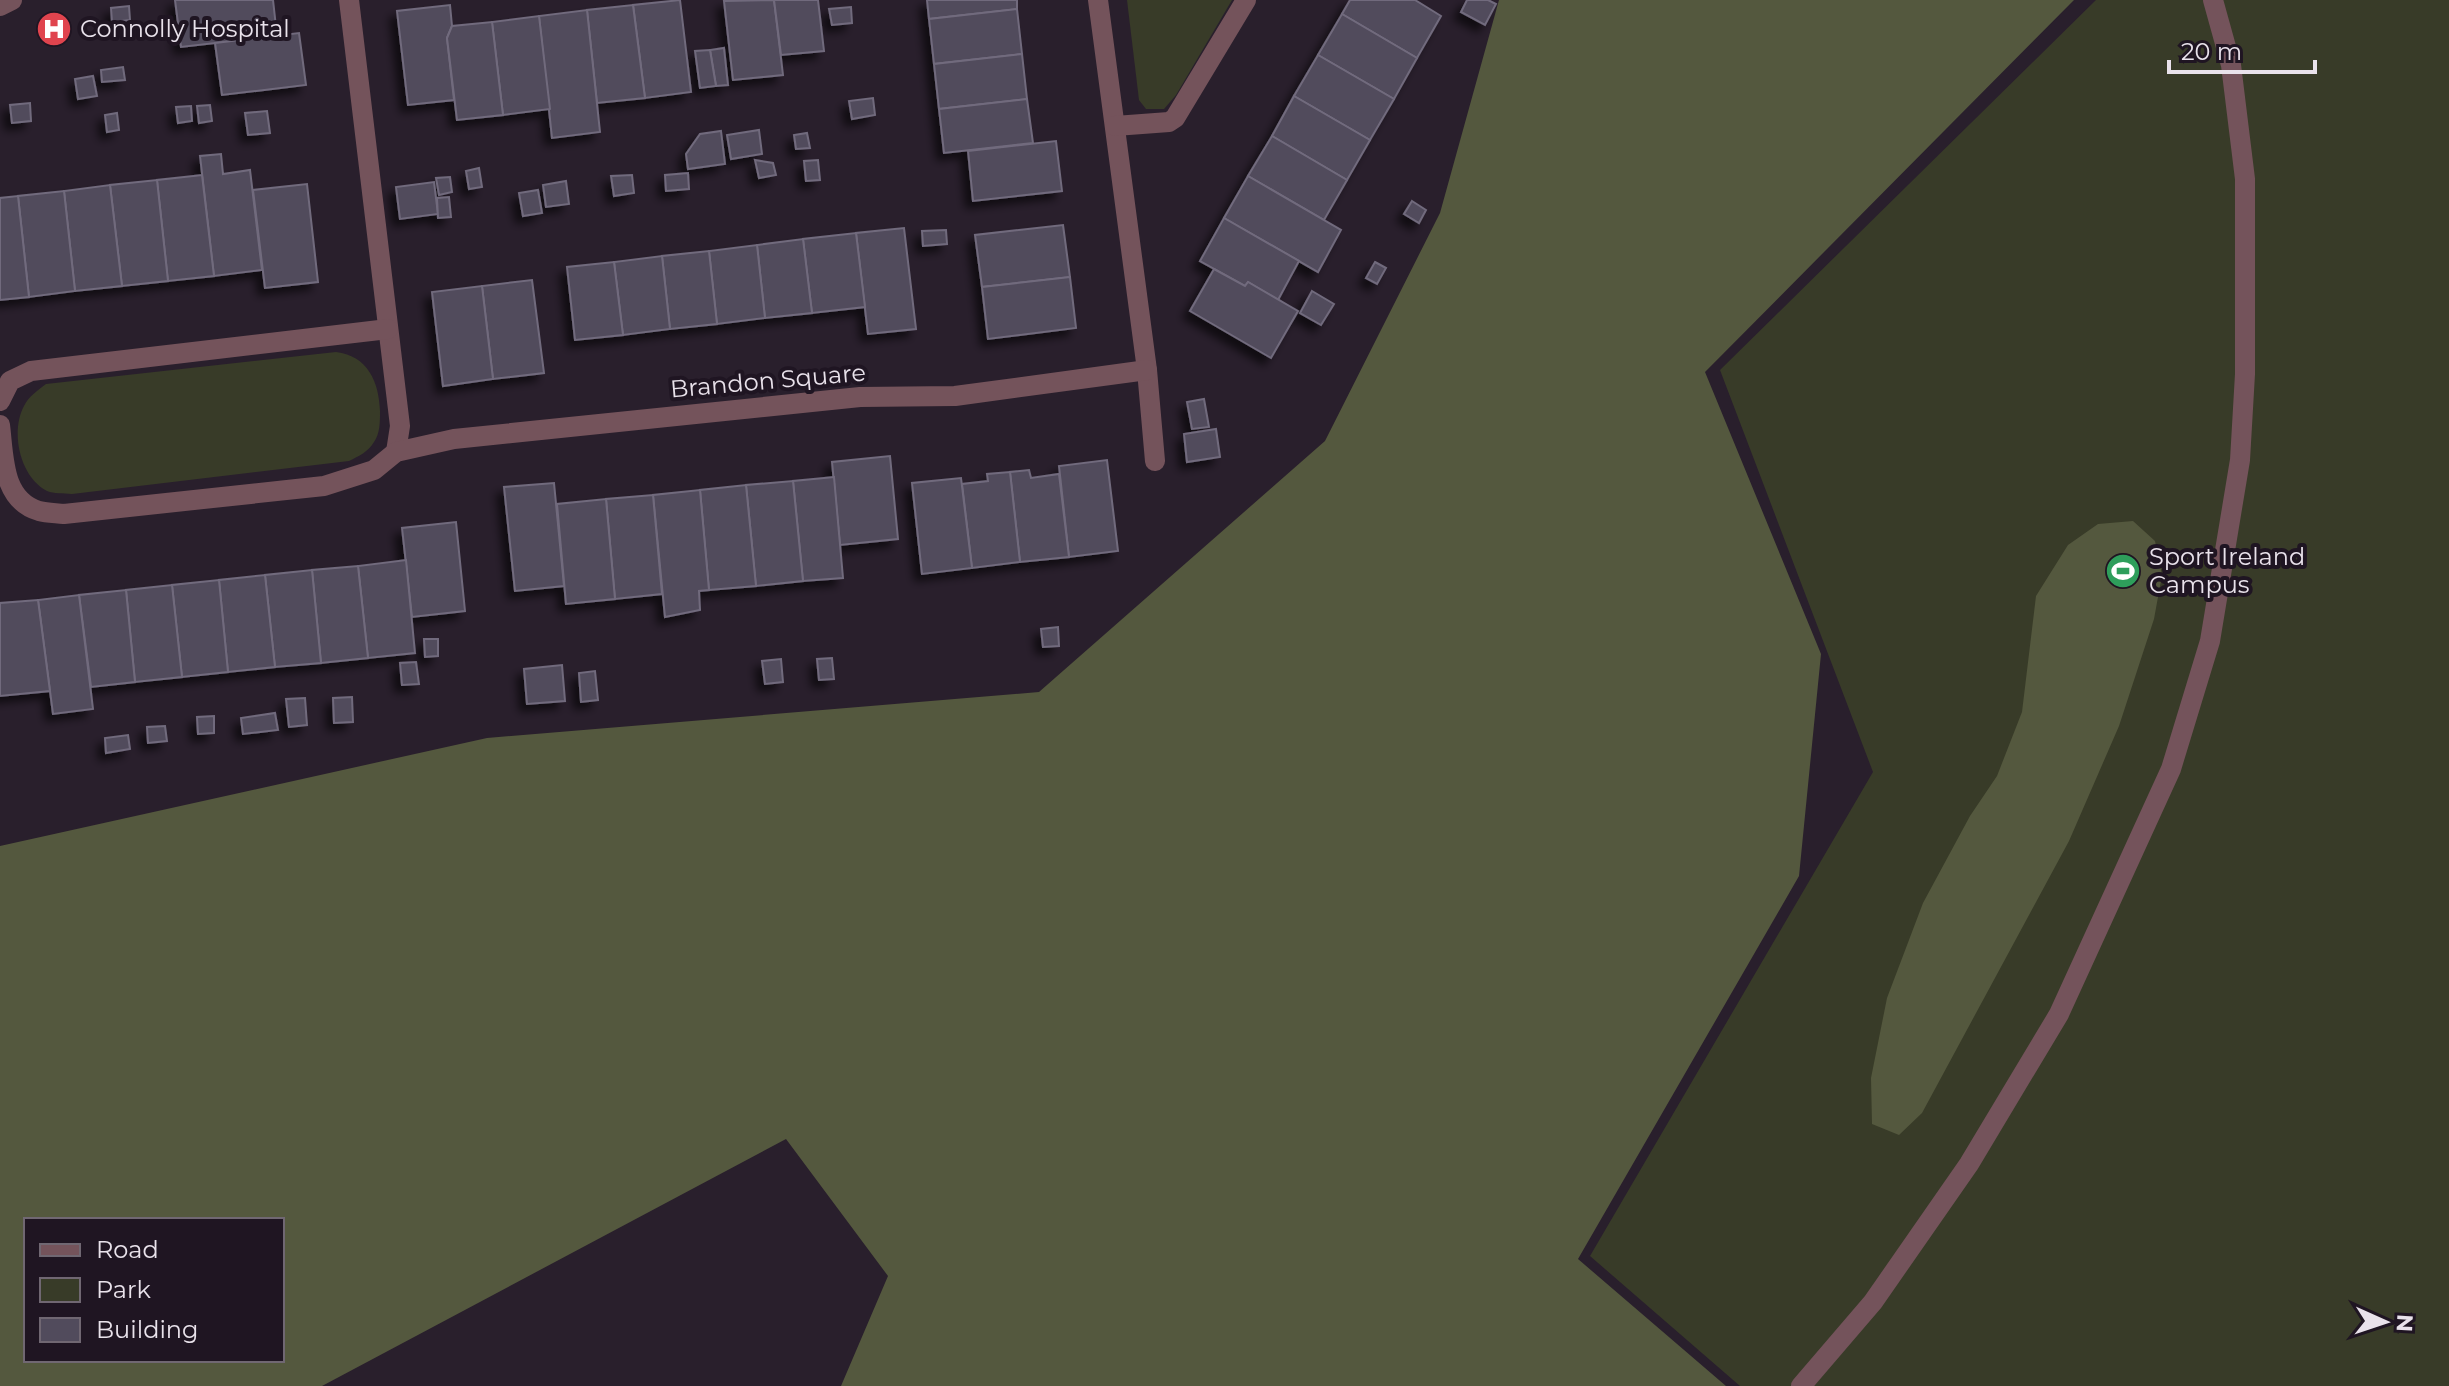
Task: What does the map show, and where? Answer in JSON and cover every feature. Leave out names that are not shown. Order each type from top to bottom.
[{"type":"street","points":[[0,6],[12,0]]},
{"type":"street","points":[[349,0],[400,426],[396,452]]},
{"type":"street","points":[[1098,0],[1147,370],[1155,461]]},
{"type":"street","points":[[1115,126],[1169,122],[1175,118],[1246,0]]},
{"type":"street","points":[[1801,1386],[1882,1289],[1969,1164],[2059,1014],[2171,769],[2210,641],[2240,460],[2245,374],[2245,179],[2231,65],[2213,0]]},
{"type":"street","points":[[0,401],[10,381],[31,371],[388,329]]},
{"type":"street","name":"Brandon Square","points":[[0,425],[8,483],[19,500],[38,511],[64,514],[324,486],[374,470],[396,452],[454,439],[860,397],[955,396],[1147,370]]},
{"type":"green space","points":[[1127,0],[1232,0],[1176,95],[1164,109],[1146,109],[1139,100]]},
{"type":"green space","points":[[1499,0],[2074,0],[1705,372],[1821,654],[1799,876],[1578,1259],[1726,1386],[841,1386],[888,1276],[786,1139],[322,1386],[0,1386],[0,846],[487,738],[1039,692],[1325,441],[1440,213]]},
{"type":"green space","name":"Sport Ireland Campus","points":[[2096,0],[2449,0],[2449,1386],[1740,1386],[1590,1256],[1873,772],[1720,370]]},
{"type":"green space","points":[[336,352],[347,354],[364,365],[374,381],[379,400],[380,424],[376,439],[366,451],[349,461],[72,494],[47,491],[24,465],[18,441],[20,417],[28,399],[46,384]]},
{"type":"green space","points":[[2133,521],[2155,541],[2162,575],[2154,619],[2119,726],[2069,841],[1922,1113],[1899,1135],[1872,1124],[1871,1078],[1887,998],[1923,903],[1970,816],[1997,776],[2022,712],[2036,596],[2068,545],[2098,524]]},
{"type":"building","points":[[175,0],[273,0],[277,36],[181,47]]},
{"type":"building","points":[[680,0],[691,92],[645,98],[633,5]]},
{"type":"building","points":[[774,0],[783,75],[733,80],[724,1]]},
{"type":"building","points":[[774,0],[818,0],[824,51],[781,55]]},
{"type":"building","points":[[927,0],[1017,0],[1017,9],[929,19]]},
{"type":"building","points":[[1350,0],[1415,0],[1441,16],[1417,58],[1342,14]]},
{"type":"building","points":[[1467,0],[1488,0],[1496,4],[1485,25],[1461,12]]},
{"type":"building","points":[[450,5],[452,26],[447,38],[454,100],[408,105],[397,11]]},
{"type":"building","points":[[633,5],[645,98],[597,103],[587,10]]},
{"type":"building","points":[[129,6],[130,20],[112,22],[111,8]]},
{"type":"building","points":[[851,7],[852,23],[832,25],[829,9]]},
{"type":"building","points":[[1017,9],[1022,54],[934,64],[929,19]]},
{"type":"building","points":[[587,10],[600,132],[552,138],[539,16]]},
{"type":"building","points":[[1342,14],[1417,58],[1394,99],[1318,55]]},
{"type":"building","points":[[539,16],[550,109],[503,115],[492,22]]},
{"type":"building","points":[[492,22],[503,115],[457,120],[447,38],[452,26]]},
{"type":"building","points":[[299,33],[306,85],[222,95],[215,43]]},
{"type":"building","points":[[724,48],[728,85],[716,86],[710,50]]},
{"type":"building","points":[[710,50],[716,86],[700,88],[695,51]]},
{"type":"building","points":[[1022,54],[1027,99],[939,109],[934,64]]},
{"type":"building","points":[[1318,55],[1394,99],[1370,140],[1294,96]]},
{"type":"building","points":[[123,67],[125,80],[102,82],[101,70]]},
{"type":"building","points":[[93,76],[97,96],[78,99],[75,79]]},
{"type":"building","points":[[1294,96],[1370,140],[1347,180],[1272,136]]},
{"type":"building","points":[[873,98],[875,115],[852,119],[849,101]]},
{"type":"building","points":[[1027,99],[1033,143],[944,153],[939,109]]},
{"type":"building","points":[[30,103],[31,121],[12,123],[10,105]]},
{"type":"building","points":[[210,105],[212,121],[199,123],[197,106]]},
{"type":"building","points":[[191,106],[192,121],[178,123],[176,107]]},
{"type":"building","points":[[267,111],[270,133],[248,135],[245,113]]},
{"type":"building","points":[[117,113],[119,130],[107,132],[105,115]]},
{"type":"building","points":[[759,130],[762,154],[731,159],[727,135]]},
{"type":"building","points":[[721,131],[725,164],[688,169],[686,154],[700,134]]},
{"type":"building","points":[[807,133],[810,148],[796,149],[794,135]]},
{"type":"building","points":[[1272,136],[1347,180],[1324,220],[1248,176]]},
{"type":"building","points":[[1056,141],[1062,191],[973,201],[968,151]]},
{"type":"building","points":[[221,154],[223,174],[250,170],[262,270],[214,276],[200,156]]},
{"type":"building","points":[[755,160],[773,163],[776,175],[759,178]]},
{"type":"building","points":[[818,160],[820,180],[806,181],[804,161]]},
{"type":"building","points":[[479,168],[482,187],[469,189],[466,171]]},
{"type":"building","points":[[688,173],[689,189],[666,191],[665,175]]},
{"type":"building","points":[[202,175],[214,276],[168,281],[157,180]]},
{"type":"building","points":[[632,175],[634,193],[614,196],[611,176]]},
{"type":"building","points":[[1248,176],[1341,230],[1318,272],[1224,218]]},
{"type":"building","points":[[450,177],[452,192],[439,195],[436,178]]},
{"type":"building","points":[[157,180],[168,281],[122,286],[110,185]]},
{"type":"building","points":[[566,181],[569,204],[546,207],[543,185]]},
{"type":"building","points":[[434,182],[438,214],[400,219],[396,187]]},
{"type":"building","points":[[307,184],[318,282],[265,288],[253,190]]},
{"type":"building","points":[[110,185],[122,286],[75,291],[64,191]]},
{"type":"building","points":[[538,190],[542,213],[523,216],[519,193]]},
{"type":"building","points":[[64,191],[75,291],[29,297],[18,196]]},
{"type":"building","points":[[18,196],[29,297],[0,300],[0,198]]},
{"type":"building","points":[[449,197],[451,217],[438,218],[437,198]]},
{"type":"building","points":[[1412,201],[1426,210],[1419,223],[1404,214]]},
{"type":"building","points":[[1224,218],[1299,261],[1278,300],[1248,282],[1245,286],[1200,261]]},
{"type":"building","points":[[1063,225],[1070,277],[982,287],[975,235]]},
{"type":"building","points":[[904,228],[916,329],[868,334],[856,233]]},
{"type":"building","points":[[946,230],[947,244],[923,246],[922,231]]},
{"type":"building","points":[[856,233],[865,307],[812,313],[803,239]]},
{"type":"building","points":[[803,239],[812,313],[765,318],[757,245]]},
{"type":"building","points":[[757,245],[765,318],[717,324],[709,251]]},
{"type":"building","points":[[709,251],[717,324],[670,329],[662,256]]},
{"type":"building","points":[[662,256],[670,329],[623,335],[614,262]]},
{"type":"building","points":[[614,262],[623,335],[575,340],[567,267]]},
{"type":"building","points":[[1375,262],[1386,268],[1377,284],[1366,278]]},
{"type":"building","points":[[1214,269],[1245,286],[1248,282],[1298,311],[1271,358],[1190,311]]},
{"type":"building","points":[[1070,277],[1076,328],[988,339],[982,287]]},
{"type":"building","points":[[532,280],[544,373],[493,379],[482,286]]},
{"type":"building","points":[[482,286],[493,379],[443,386],[432,292]]},
{"type":"building","points":[[1312,291],[1334,304],[1321,325],[1300,313]]},
{"type":"building","points":[[1204,399],[1209,427],[1192,429],[1187,402]]},
{"type":"building","points":[[1216,429],[1220,457],[1187,462],[1184,434]]},
{"type":"building","points":[[890,456],[898,539],[840,545],[832,462]]},
{"type":"building","points":[[1107,460],[1118,551],[1069,557],[1059,466]]},
{"type":"building","points":[[1029,470],[1031,478],[1059,474],[1069,557],[1020,562],[1010,472]]},
{"type":"building","points":[[1010,472],[1020,562],[972,568],[962,484],[988,481],[987,474]]},
{"type":"building","points":[[834,477],[843,578],[803,581],[793,481]]},
{"type":"building","points":[[961,478],[972,568],[922,574],[912,483]]},
{"type":"building","points":[[793,481],[803,581],[756,586],[746,485]]},
{"type":"building","points":[[554,483],[564,586],[515,591],[504,487]]},
{"type":"building","points":[[746,485],[756,586],[709,590],[700,490]]},
{"type":"building","points":[[700,490],[709,590],[699,591],[700,610],[665,617],[653,495]]},
{"type":"building","points":[[653,495],[662,594],[615,599],[606,499]]},
{"type":"building","points":[[606,499],[615,599],[566,604],[557,504]]},
{"type":"building","points":[[456,522],[465,611],[412,617],[402,528]]},
{"type":"building","points":[[406,560],[415,653],[368,658],[358,566]]},
{"type":"building","points":[[358,566],[368,658],[321,663],[312,570]]},
{"type":"building","points":[[312,570],[321,663],[275,667],[265,575]]},
{"type":"building","points":[[265,575],[275,667],[228,672],[219,580]]},
{"type":"building","points":[[219,580],[228,672],[182,677],[172,585]]},
{"type":"building","points":[[172,585],[182,677],[135,682],[126,590]]},
{"type":"building","points":[[126,590],[135,682],[91,687],[79,595]]},
{"type":"building","points":[[79,595],[93,709],[53,714],[38,600]]},
{"type":"building","points":[[38,600],[50,691],[0,696],[0,603]]},
{"type":"building","points":[[1058,627],[1059,646],[1043,647],[1041,629]]},
{"type":"building","points":[[424,639],[438,639],[438,656],[425,657]]},
{"type":"building","points":[[832,658],[834,679],[819,680],[817,659]]},
{"type":"building","points":[[781,659],[783,682],[765,684],[762,661]]},
{"type":"building","points":[[416,662],[419,684],[402,685],[400,663]]},
{"type":"building","points":[[562,665],[565,701],[527,704],[524,669]]},
{"type":"building","points":[[595,671],[598,700],[581,702],[579,673]]},
{"type":"building","points":[[352,697],[353,722],[334,723],[333,698]]},
{"type":"building","points":[[305,698],[307,725],[289,727],[286,699]]},
{"type":"building","points":[[275,713],[278,730],[243,734],[241,718]]},
{"type":"building","points":[[214,716],[214,733],[198,734],[197,717]]},
{"type":"building","points":[[165,726],[167,741],[148,743],[147,727]]},
{"type":"building","points":[[128,735],[130,749],[106,753],[105,738]]},
{"type":"place","name":"Connolly Hospital","points":[[54,29]]},
{"type":"place","name":"Sport Ireland Campus","points":[[2123,571]]}]
